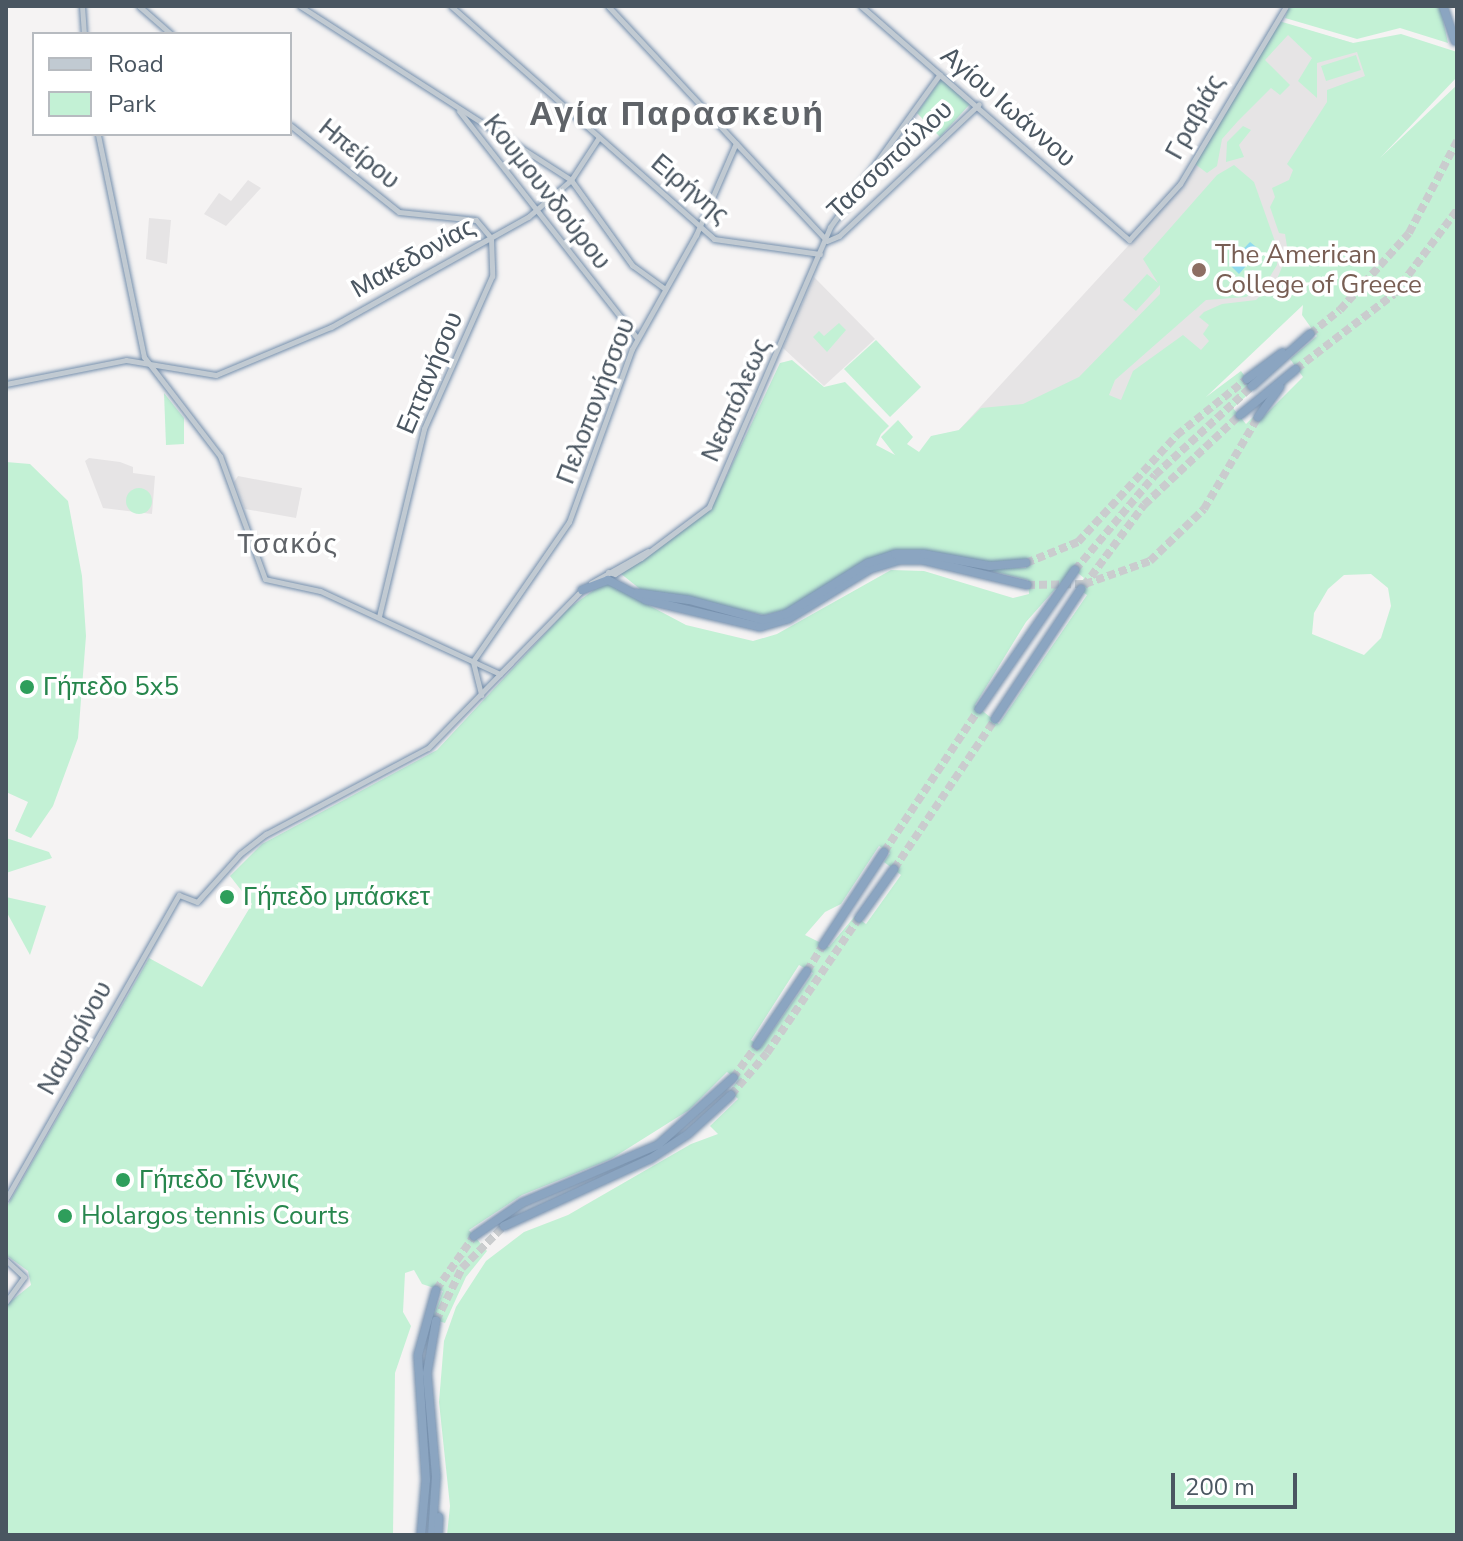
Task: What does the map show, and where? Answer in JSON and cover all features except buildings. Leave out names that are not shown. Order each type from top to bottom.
[{"type":"highway","points":[[1445,6],[1455,41]]},
{"type":"highway","points":[[1250,383],[1310,334]]},
{"type":"highway","points":[[1240,415],[1296,369],[1258,417]]},
{"type":"highway","points":[[613,576],[633,592],[763,620],[786,614],[865,565],[895,554],[924,554],[990,566],[1026,563]]},
{"type":"highway","points":[[613,576],[637,598],[752,627],[783,621],[870,569],[899,560],[923,560],[1027,585]]},
{"type":"highway","points":[[979,709],[1075,570]]},
{"type":"highway","points":[[582,590],[613,576]]},
{"type":"highway","points":[[995,719],[1081,589]]},
{"type":"highway","points":[[823,945],[884,852]]},
{"type":"highway","points":[[859,918],[894,869]]},
{"type":"highway","points":[[757,1045],[807,971]]},
{"type":"highway","points":[[474,1236],[522,1203],[658,1145],[733,1078]]},
{"type":"highway","points":[[504,1226],[650,1159],[731,1095]]},
{"type":"highway","points":[[419,1535],[426,1501],[418,1355],[436,1290]]},
{"type":"highway","points":[[435,1535],[436,1476],[427,1373],[436,1321]]},
{"type":"street","points":[[82,6],[84,32]]},
{"type":"street","points":[[139,6],[169,32]]},
{"type":"street","points":[[300,6],[571,180],[627,259],[665,289]]},
{"type":"street","name":"Ειρήνης","points":[[451,6],[699,227],[730,244],[820,254]]},
{"type":"street","points":[[608,6],[827,241]]},
{"type":"street","name":"Αγίου Ιωάννου","points":[[861,6],[979,104],[1129,240]]},
{"type":"street","name":"Γραβιάς","points":[[1129,240],[1180,184],[1286,6]]},
{"type":"street","name":"Νεαπόλεως","points":[[582,590],[613,576],[714,499],[827,241],[830,227],[940,74]]},
{"type":"street","name":"Τασσοπούλου","points":[[827,241],[854,223],[979,104]]},
{"type":"street","name":"Κουμουνδούρου","points":[[456,107],[637,338]]},
{"type":"street","name":"Ηπείρου","points":[[292,127],[399,212],[476,220],[491,238]]},
{"type":"street","points":[[98,136],[147,363],[220,456],[265,579],[320,591],[500,674]]},
{"type":"street","name":"Μακεδονίας","points":[[147,363],[216,375],[331,327],[536,212],[571,180],[599,137]]},
{"type":"street","name":"Πελοπονήσσου","points":[[473,661],[569,522],[637,338],[699,227],[736,143]]},
{"type":"street","name":"Επτανήσου","points":[[379,617],[424,429],[492,276],[491,238]]},
{"type":"street","points":[[6,384],[147,363]]},
{"type":"street","points":[[481,695],[582,590]]},
{"type":"street","points":[[481,650],[486,668]]},
{"type":"street","points":[[473,661],[481,695]]},
{"type":"street","name":"Ναυαρίνου","points":[[6,1199],[179,895],[197,902],[236,859],[298,815],[423,751],[481,695]]},
{"type":"street","points":[[6,1260],[24,1277],[6,1302]]},
{"type":"shaded area","name":"The American College of Greece","points":[[1279,22],[1353,43],[1372,64],[1278,286],[1124,439],[959,430],[1183,186]]},
{"type":"shaded area","points":[[248,180],[261,188],[226,226],[204,214],[219,193],[231,201]]},
{"type":"shaded area","points":[[149,218],[171,220],[167,264],[146,259]]},
{"type":"shaded area","points":[[814,277],[875,339],[824,386],[783,348]]},
{"type":"shaded area","points":[[89,458],[120,462],[133,467],[133,473],[155,476],[152,514],[103,508],[85,461]]},
{"type":"shaded area","points":[[238,476],[302,488],[296,518],[245,509],[234,482]]},
{"type":"green space","points":[[1289,6],[1440,6],[1448,43],[1400,28],[1357,39],[1285,18]]},
{"type":"green space","points":[[1279,21],[1353,43],[1401,34],[1457,52],[1457,77],[1380,158],[1457,85],[1457,1535],[447,1535],[450,1506],[439,1402],[444,1341],[456,1307],[486,1261],[524,1232],[568,1215],[691,1144],[718,1134],[710,1126],[738,1099],[730,1091],[738,1080],[727,1072],[689,1110],[611,1159],[522,1195],[469,1230],[487,1251],[466,1277],[445,1323],[432,1319],[443,1291],[422,1284],[414,1270],[405,1273],[403,1312],[411,1326],[395,1373],[393,1535],[6,1535],[6,1305],[31,1285],[28,1271],[6,1255],[6,1208],[149,958],[202,987],[252,904],[230,876],[262,844],[437,750],[569,608],[605,582],[686,625],[753,641],[777,634],[891,570],[924,571],[1013,598],[1029,594],[1028,580],[980,568],[1026,568],[1026,559],[994,563],[921,550],[893,552],[789,609],[764,615],[640,589],[620,573],[713,505],[780,363],[792,360],[824,387],[845,382],[889,426],[881,434],[876,445],[895,455],[881,437],[898,420],[913,437],[907,444],[919,452],[931,436],[959,430],[981,408],[1023,404],[1079,377],[1160,294],[1160,285],[1136,311],[1123,300],[1147,274],[1158,283],[1143,259],[1217,175],[1234,165],[1254,182],[1278,250],[1277,265],[1266,283],[1246,297],[1206,300],[1115,380],[1109,395],[1121,400],[1133,371],[1183,335],[1201,350],[1209,341],[1203,334],[1209,325],[1199,317],[1204,312],[1222,304],[1256,300],[1277,279],[1288,253],[1285,234],[1279,233],[1270,207],[1275,197],[1272,188],[1289,180],[1293,170],[1287,164],[1327,102],[1327,90],[1365,76],[1357,52],[1317,63],[1317,98],[1298,81],[1312,58],[1288,35],[1265,60],[1290,85],[1280,95],[1271,88],[1238,121],[1222,139],[1217,166],[1207,173],[1195,164]],"holes":[[[1303,305],[1302,315],[1317,336],[1290,359],[1303,377],[1261,419],[1255,415],[1246,424],[1233,408],[1254,389],[1241,371],[1206,397]],[[1073,569],[1084,578],[1077,588],[1087,595],[999,724],[975,705],[1026,622]],[[1371,574],[1388,588],[1391,606],[1381,638],[1364,655],[1312,634],[1314,613],[1328,589],[1344,575]],[[879,846],[890,853],[884,862],[901,875],[866,924],[855,916],[829,947],[805,935],[825,912],[841,904]],[[799,965],[813,973],[761,1047],[751,1040]]]},
{"type":"green space","points":[[1356,55],[1361,70],[1326,81],[1321,66]]},
{"type":"green space","points":[[941,79],[970,104],[940,137],[917,113]]},
{"type":"green space","points":[[1243,126],[1251,130],[1239,145],[1244,157],[1226,162],[1227,142]]},
{"type":"green space","points":[[839,323],[846,330],[827,352],[813,337],[819,331],[824,336]]},
{"type":"green space","points":[[876,340],[921,387],[890,417],[844,369]]},
{"type":"green space","points":[[164,393],[184,418],[184,444],[166,445]]},
{"type":"green space","points":[[6,462],[30,464],[68,501],[82,576],[86,636],[78,738],[53,806],[31,838],[15,831],[28,802],[6,792]]},
{"type":"green space","points":[[139,488],[148,492],[152,501],[148,510],[139,514],[130,510],[126,501],[130,492]]},
{"type":"green space","points":[[6,838],[49,852],[52,858],[6,873]]},
{"type":"green space","points":[[6,897],[46,906],[30,955],[6,911]]},
{"type":"water","points":[[1250,242],[1260,250],[1239,274],[1229,264]]},
{"type":"tunnel","points":[[1310,334],[1340,310],[1409,233],[1457,141]]},
{"type":"tunnel","points":[[1296,369],[1394,294],[1457,210]]},
{"type":"tunnel","points":[[1026,563],[1078,542],[1177,435],[1247,379]]},
{"type":"tunnel","points":[[1075,570],[1155,475],[1252,386]]},
{"type":"tunnel","points":[[1084,586],[1144,505],[1240,415]]},
{"type":"tunnel","points":[[1027,585],[1085,584],[1150,561],[1204,509],[1258,417]]},
{"type":"tunnel","points":[[884,852],[979,709]]},
{"type":"tunnel","points":[[894,869],[995,719]]},
{"type":"tunnel","points":[[731,1095],[767,1053],[859,918]]},
{"type":"tunnel","points":[[807,971],[823,945]]},
{"type":"tunnel","points":[[733,1078],[757,1045]]},
{"type":"tunnel","points":[[436,1321],[462,1268],[504,1226]]},
{"type":"tunnel","points":[[436,1290],[474,1236]]},
{"type":"place","name":"The American College of Greece","points":[[1199,270]]},
{"type":"place","name":"Γήπεδο 5x5","points":[[27,687]]},
{"type":"place","name":"Γήπεδο μπάσκετ","points":[[227,897]]},
{"type":"place","name":"Γήπεδο Τέννις","points":[[123,1180]]},
{"type":"place","name":"Holargos tennis Courts","points":[[65,1216]]},
{"type":"district","name":"Αγία Παρασκευή","points":[[677,115]]},
{"type":"district","name":"Τσακός","points":[[288,544]]}]
